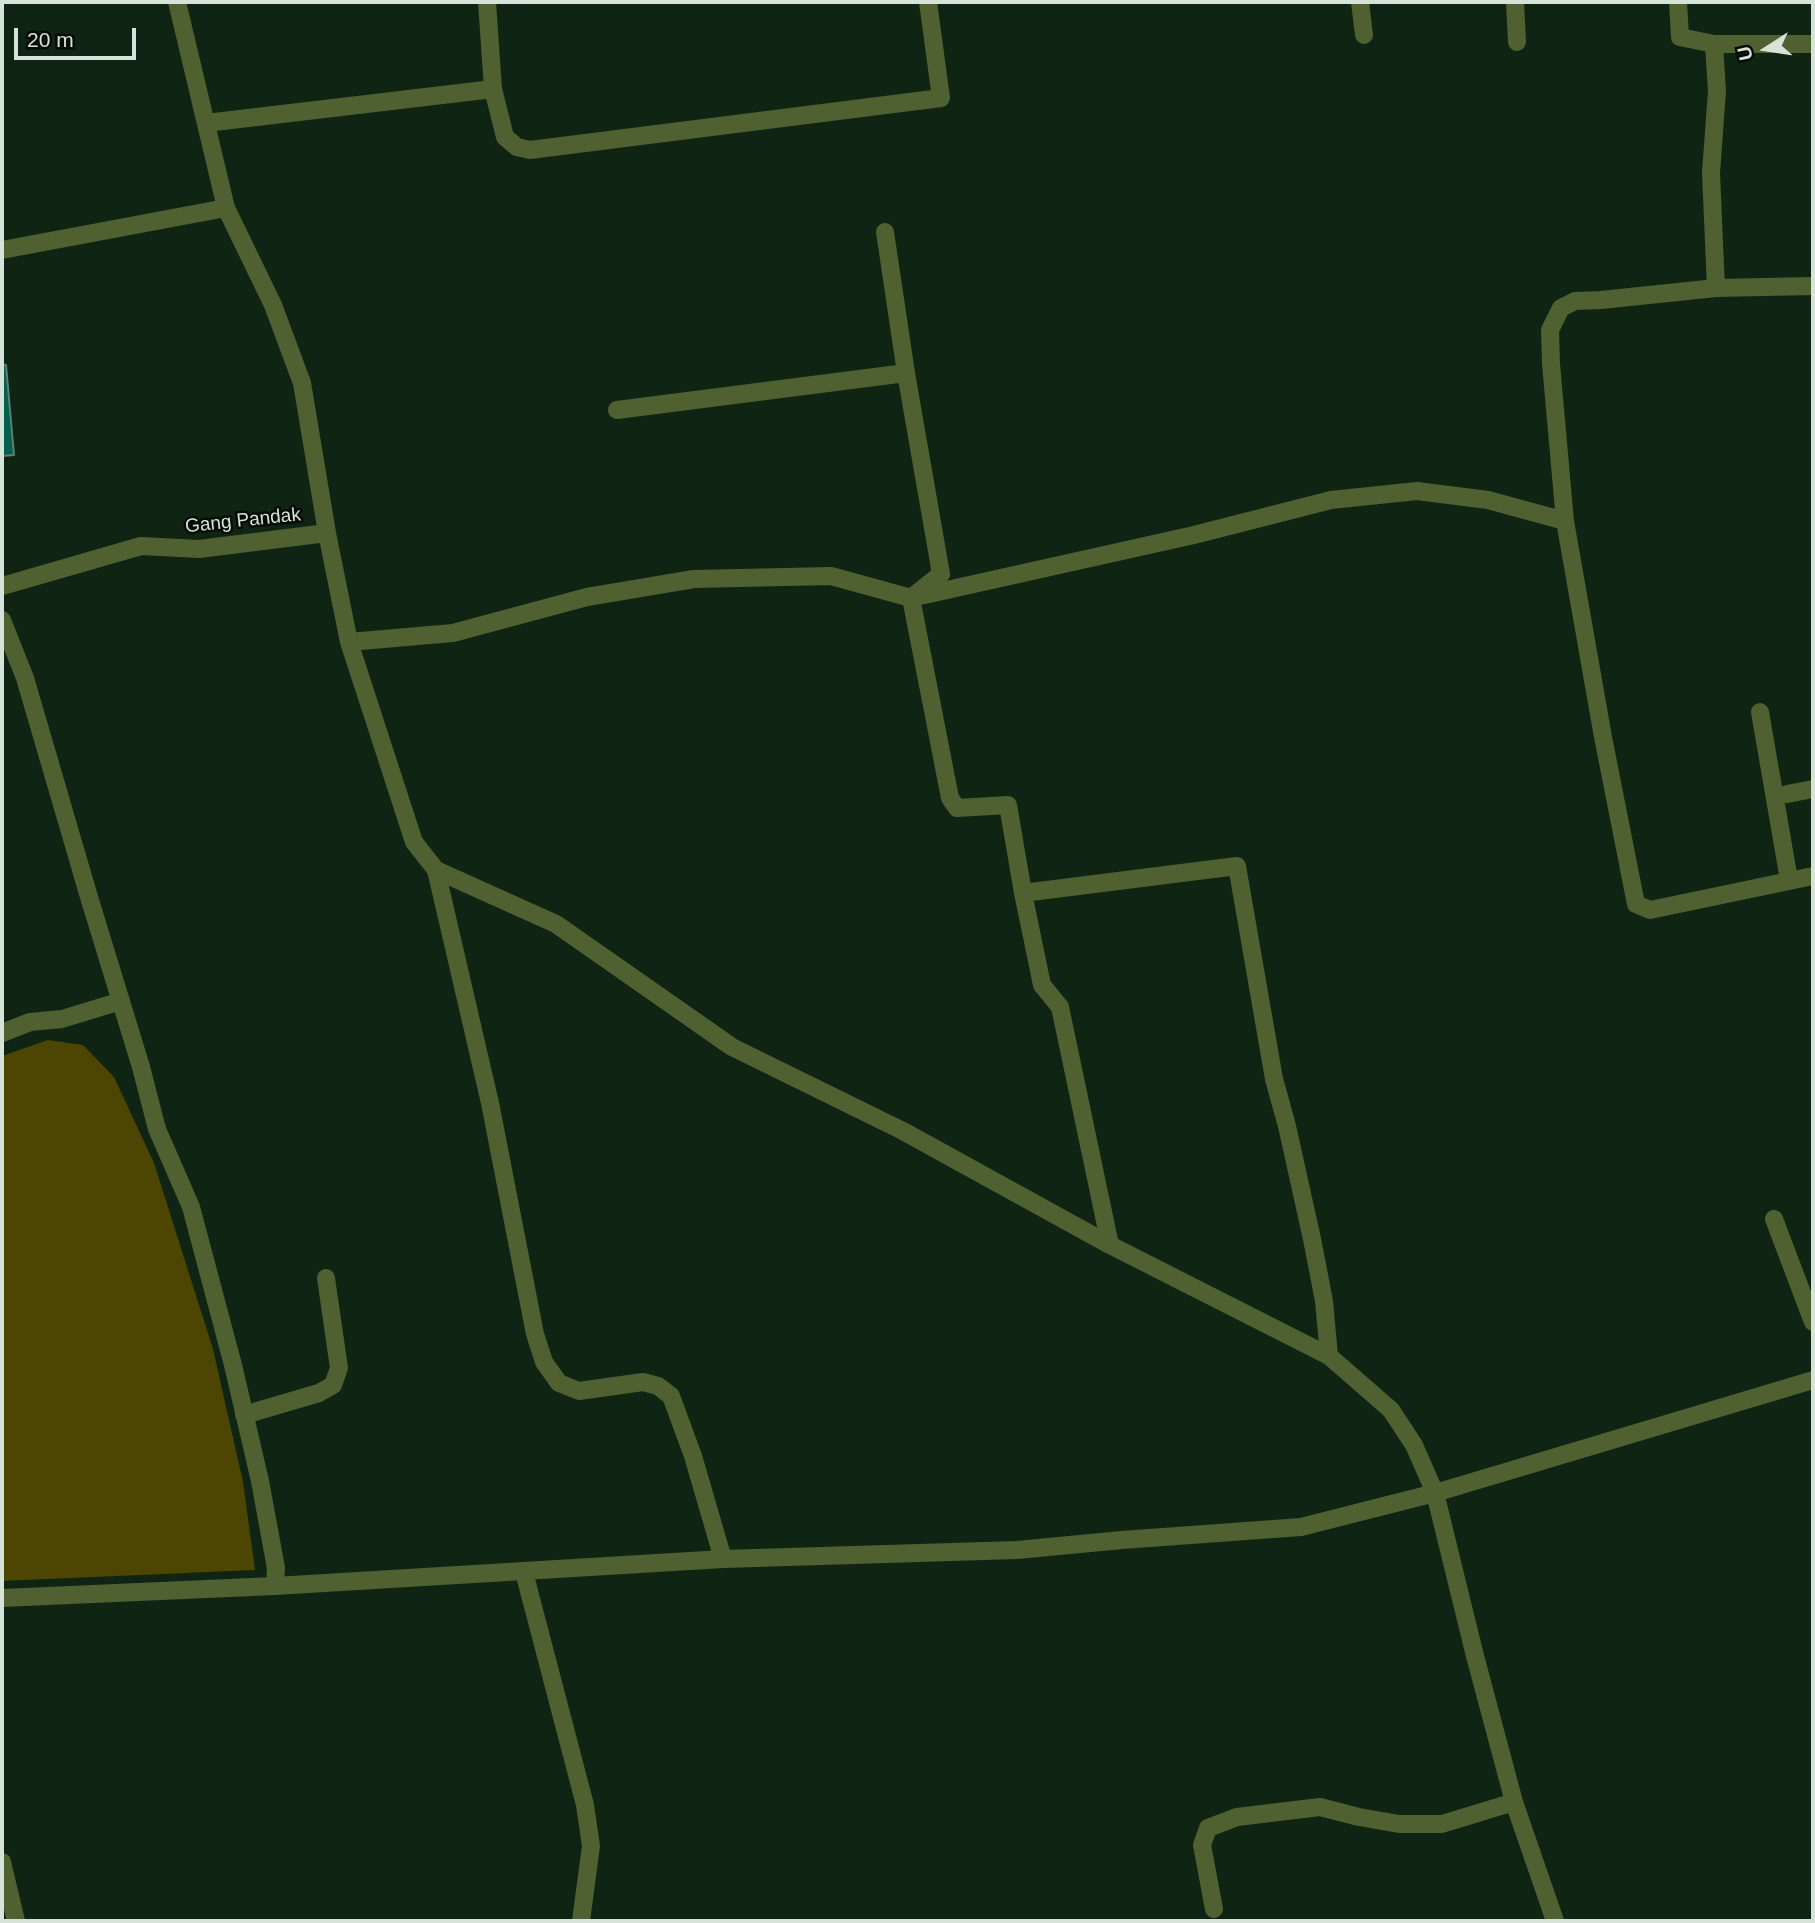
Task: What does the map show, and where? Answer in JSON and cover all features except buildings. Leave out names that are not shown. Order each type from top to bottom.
[{"type":"street","points":[[177,2],[226,208],[273,305],[302,383],[327,533],[349,642],[414,842],[436,870],[490,1102],[535,1334],[544,1362],[559,1383],[579,1391],[643,1382],[658,1386],[671,1396],[693,1456],[723,1559]]},
{"type":"street","points":[[487,2],[493,89],[505,137],[517,147],[530,150],[942,97],[928,2]]},
{"type":"street","points":[[1360,2],[1364,35]]},
{"type":"street","points":[[1515,2],[1517,41]]},
{"type":"street","points":[[1678,2],[1680,37],[1714,44],[1813,44]]},
{"type":"street","points":[[1714,44],[1717,91],[1711,173],[1716,288]]},
{"type":"street","points":[[206,123],[493,89]]},
{"type":"street","points":[[2,250],[226,208]]},
{"type":"street","points":[[885,233],[941,574],[911,598]]},
{"type":"street","points":[[1813,286],[1716,288],[1575,301],[1561,308],[1550,330],[1565,521],[1636,904],[1650,910],[1813,876]]},
{"type":"street","points":[[617,410],[906,373]]},
{"type":"street","points":[[349,642],[453,633],[587,597],[694,579],[831,576],[911,598],[1194,535],[1331,500],[1417,491],[1488,500],[1565,521]]},
{"type":"street","name":"Gang Pandak","points":[[2,586],[141,547],[199,549],[327,533]]},
{"type":"street","points":[[911,598],[950,798],[957,808],[1008,805],[1042,985],[1060,1007],[1110,1245]]},
{"type":"street","points":[[2,620],[25,678],[157,1129],[191,1207],[233,1365],[270,1532],[276,1568],[275,1586]]},
{"type":"street","points":[[1760,712],[1789,880]]},
{"type":"street","points":[[1787,794],[1813,789]]},
{"type":"street","points":[[1023,893],[1237,866],[1274,1079],[1287,1126],[1324,1301],[1329,1356]]},
{"type":"street","points":[[436,870],[556,924],[732,1047],[903,1131],[1110,1245],[1329,1356],[1391,1410],[1414,1445],[1436,1493],[1514,1802],[1555,1921]]},
{"type":"street","points":[[2,1033],[30,1022],[62,1019],[121,1001]]},
{"type":"street","points":[[1774,1219],[1813,1322]]},
{"type":"street","points":[[244,1415],[319,1393],[333,1385],[339,1368],[326,1278]]},
{"type":"street","points":[[2,1598],[275,1586],[723,1559],[1017,1550],[1122,1539],[1301,1527],[1436,1493],[1813,1380]]},
{"type":"street","points":[[524,1572],[585,1805],[591,1846],[581,1921]]},
{"type":"street","points":[[1214,1909],[1202,1845],[1208,1828],[1237,1817],[1320,1807],[1399,1825],[1442,1824],[1514,1802]]},
{"type":"street","points":[[2,1862],[16,1921]]},
{"type":"shaded area","points":[[48,1040],[83,1045],[114,1077],[154,1163],[213,1349],[243,1482],[255,1570],[2,1581],[2,1056]]}]
